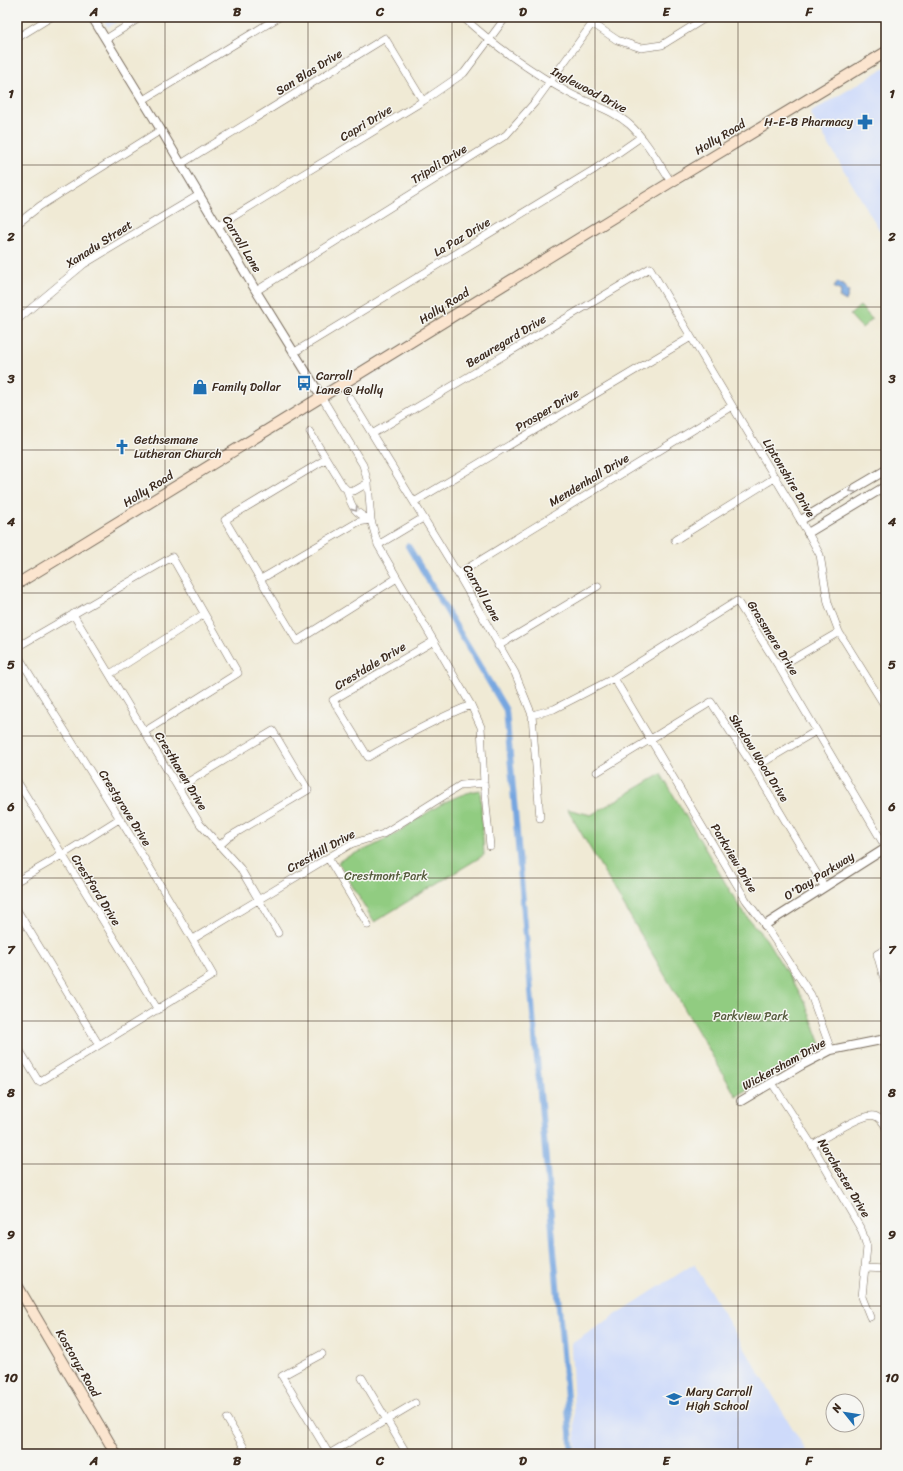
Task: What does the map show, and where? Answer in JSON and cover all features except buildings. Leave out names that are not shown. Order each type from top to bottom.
[{"type":"main road","name":"Holly Road","points":[[17,584],[670,182],[886,52]]},
{"type":"main road","name":"Kostoryz Road","points":[[17,1285],[116,1454]]},
{"type":"street","points":[[17,38],[51,17]]},
{"type":"street","name":"Carroll Lane","points":[[92,17],[363,465],[368,484],[371,520],[378,544],[471,705],[481,727],[484,783],[490,846]]},
{"type":"street","points":[[106,39],[141,17]]},
{"type":"street","points":[[143,100],[279,17]]},
{"type":"street","name":"Inglewood Drive","points":[[463,17],[490,40],[550,83],[578,98],[600,106],[615,114],[630,125],[641,136],[670,182]]},
{"type":"street","name":"Capri Drive","points":[[218,226],[423,101],[464,74],[506,17]]},
{"type":"street","points":[[594,20],[617,40],[641,48],[662,45],[707,17]]},
{"type":"street","name":"Tripoli Drive","points":[[256,290],[506,135],[550,83],[594,20]]},
{"type":"street","name":"San Blas Drive","points":[[181,164],[385,38],[423,101]]},
{"type":"street","points":[[17,224],[40,206],[161,130]]},
{"type":"street","name":"La Paz Drive","points":[[294,353],[595,169],[641,136]]},
{"type":"street","name":"Xanadu Street","points":[[17,320],[84,264],[200,195]]},
{"type":"street","name":"Liptonshire Drive","points":[[650,268],[776,477],[820,555],[828,603],[839,632],[886,708]]},
{"type":"street","name":"Beauregard Drive","points":[[372,434],[650,268]]},
{"type":"street","name":"Prosper Drive","points":[[414,502],[691,337]]},
{"type":"street","name":"Carroll Lane","points":[[350,398],[458,574],[498,646],[515,672],[532,715],[540,818]]},
{"type":"street","name":"Mendenhall Drive","points":[[458,574],[732,406]]},
{"type":"street","points":[[310,432],[343,486],[347,490],[349,499],[357,514],[371,520]]},
{"type":"street","points":[[326,459],[225,520],[297,641],[397,578]]},
{"type":"street","points":[[801,520],[886,470]]},
{"type":"street","points":[[675,540],[776,477]]},
{"type":"street","points":[[347,490],[354,491],[368,484]]},
{"type":"street","points":[[808,533],[886,486]]},
{"type":"street","points":[[378,544],[423,518]]},
{"type":"street","points":[[261,579],[358,522],[371,520]]},
{"type":"street","points":[[17,647],[172,557],[238,673],[144,732]]},
{"type":"street","points":[[498,646],[598,586]]},
{"type":"street","name":"Grassmere Drive","points":[[532,715],[554,709],[614,678],[737,601],[779,667],[886,848]]},
{"type":"street","name":"Cresthaven Drive","points":[[73,614],[200,824],[240,868],[278,933]]},
{"type":"street","points":[[110,674],[204,614]]},
{"type":"street","points":[[779,667],[839,632]]},
{"type":"street","name":"Crestdale Drive","points":[[434,641],[333,700],[368,758],[412,732],[445,715],[471,705]]},
{"type":"street","name":"Crestgrove Drive","points":[[17,654],[193,939],[213,975],[158,1010]]},
{"type":"street","name":"Parkview Drive","points":[[614,678],[746,900],[765,925],[811,995],[831,1050]]},
{"type":"street","name":"Shadow Wood Drive","points":[[650,740],[712,702],[754,768],[824,886]]},
{"type":"street","points":[[178,788],[273,731],[308,790],[229,837],[219,846]]},
{"type":"street","points":[[754,768],[816,731]]},
{"type":"street","points":[[597,772],[650,740]]},
{"type":"street","name":"Crestford Drive","points":[[17,781],[158,1010]]},
{"type":"street","name":"Cresthill Drive","points":[[193,939],[351,844],[383,834],[461,785],[484,783]]},
{"type":"street","points":[[17,881],[62,856],[119,819]]},
{"type":"street","name":"O'Day Parkway","points":[[765,925],[824,886],[886,848]]},
{"type":"street","points":[[328,858],[368,925]]},
{"type":"street","points":[[17,910],[99,1044]]},
{"type":"street","points":[[886,949],[877,954],[886,986]]},
{"type":"street","points":[[17,1046],[39,1082],[99,1044],[158,1010]]},
{"type":"street","name":"Wickersham Drive","points":[[741,1101],[802,1065],[831,1050],[886,1039]]},
{"type":"street","name":"Norchester Drive","points":[[772,1083],[812,1145],[862,1231],[867,1247],[862,1298],[870,1317]]},
{"type":"street","points":[[812,1145],[864,1116],[875,1116],[883,1122],[886,1128]]},
{"type":"street","points":[[866,1268],[886,1269]]},
{"type":"street","points":[[322,1354],[282,1376],[329,1454],[415,1402]]},
{"type":"street","points":[[362,1378],[407,1454]]},
{"type":"street","points":[[227,1419],[248,1454]]},
{"type":"shaded area","points":[[102,17],[125,17],[108,27]]},
{"type":"shaded area","points":[[886,67],[886,241],[810,113]]},
{"type":"shaded area","name":"Mary Carroll High School","points":[[694,1264],[808,1454],[576,1454],[571,1344]]},
{"type":"green space","points":[[860,306],[872,319],[862,328],[850,315]]},
{"type":"green space","name":"Parkview Park","points":[[661,774],[739,906],[766,939],[805,1002],[822,1047],[802,1056],[736,1096],[567,809],[591,815]]},
{"type":"green space","name":"Crestmont Park","points":[[480,790],[484,855],[374,922],[338,862],[390,837],[440,805],[466,793]]},
{"type":"water","points":[[837,282],[846,287],[845,289],[849,292],[846,301],[839,297],[841,291],[834,288]]},
{"type":"waterway","points":[[408,546],[506,710],[572,1454]]},
{"type":"place","name":"H-E-B Pharmacy","points":[[865,122]]},
{"type":"place","name":"Carroll Lane @ Holly","points":[[304,383]]},
{"type":"place","name":"Family Dollar","points":[[200,387]]},
{"type":"place","name":"Gethsemane Lutheran Church","points":[[122,447]]},
{"type":"place","name":"Mary Carroll High School","points":[[674,1399]]}]
